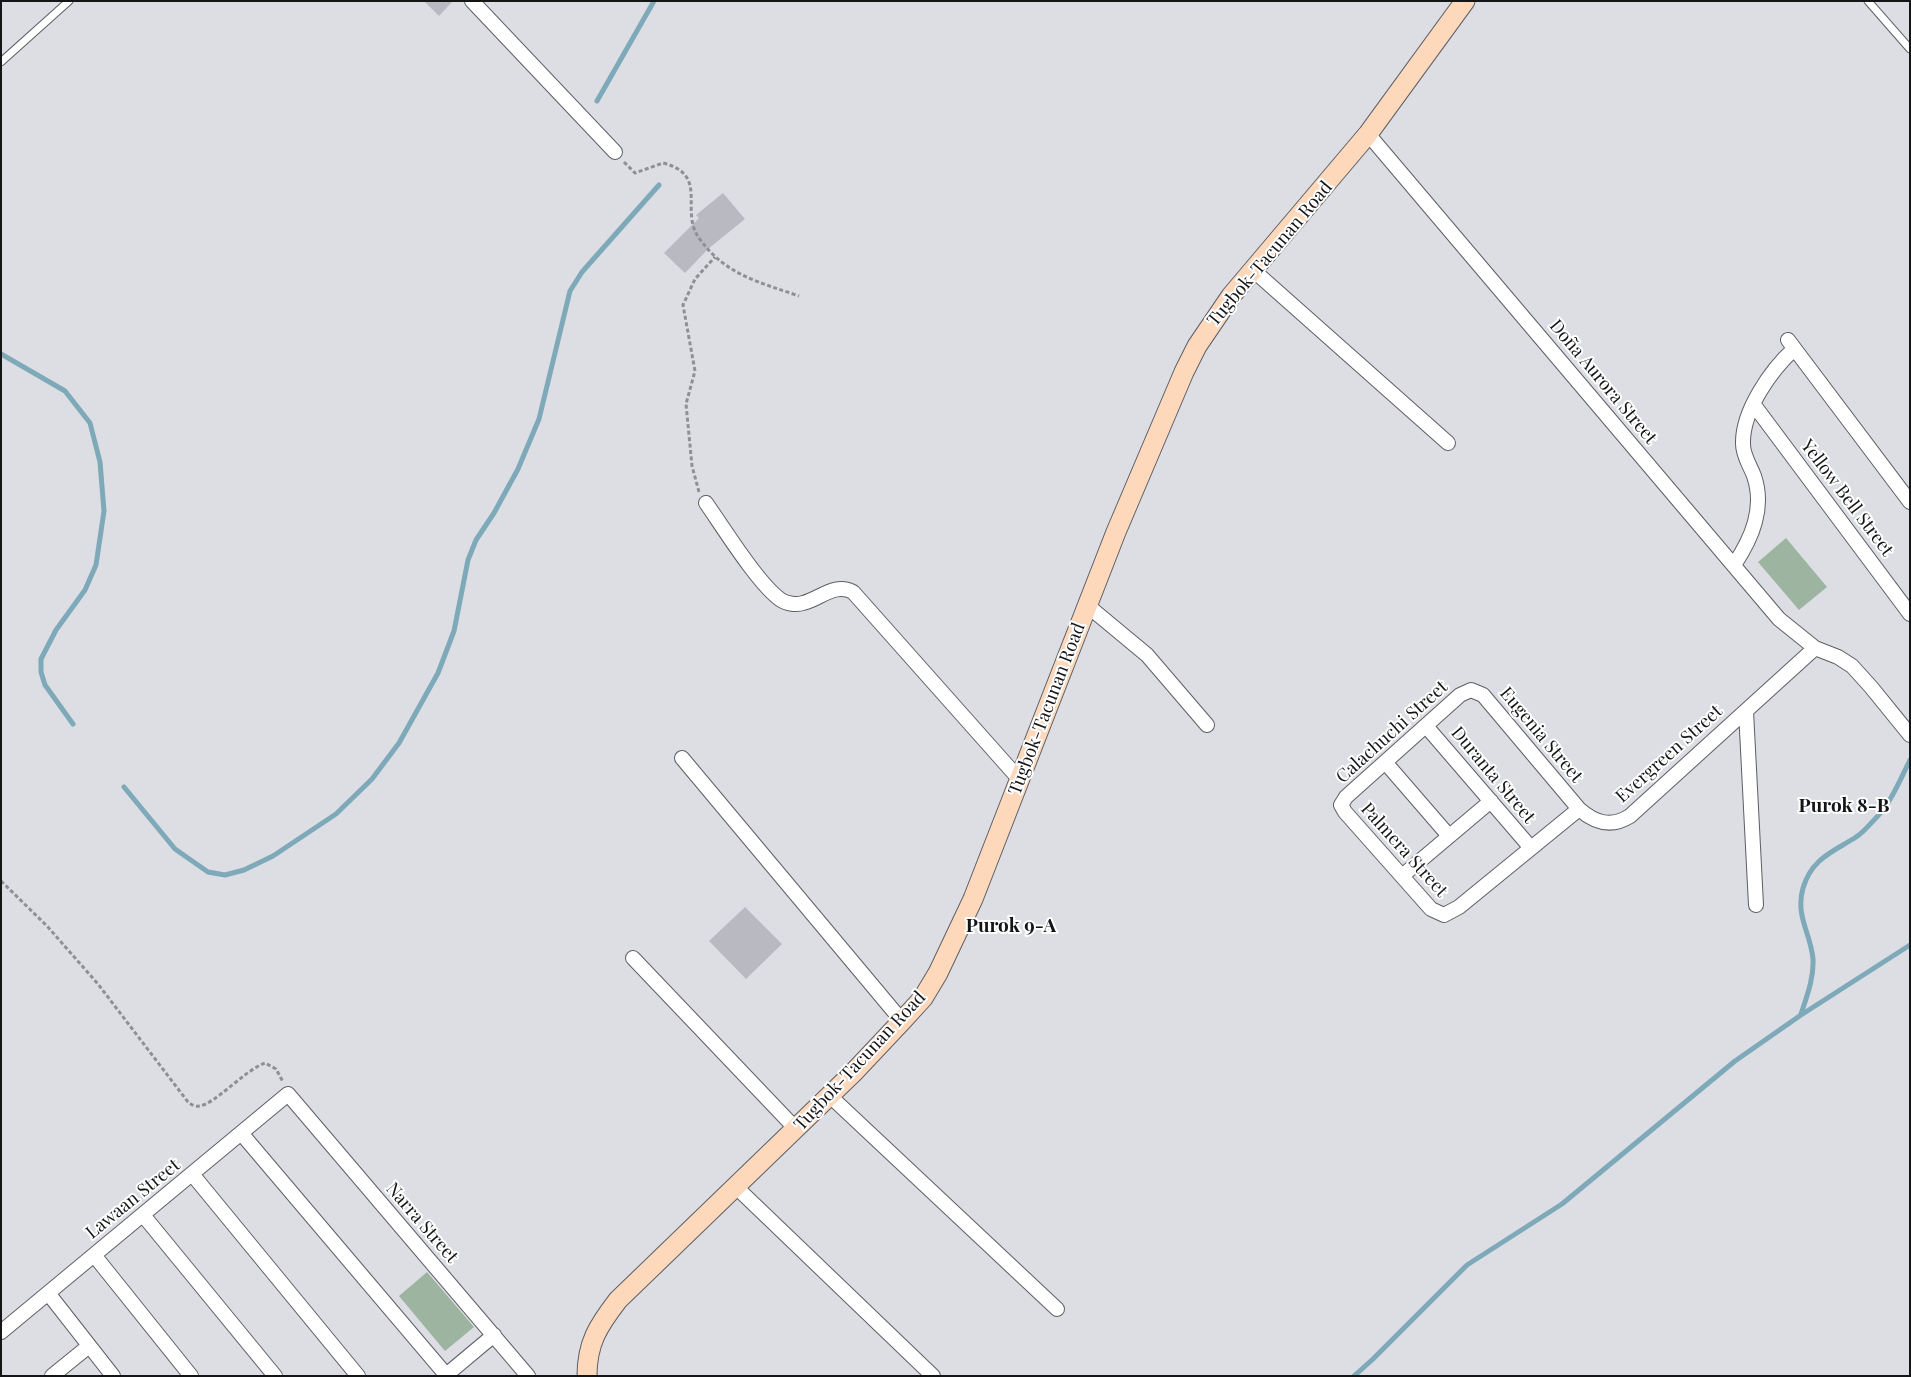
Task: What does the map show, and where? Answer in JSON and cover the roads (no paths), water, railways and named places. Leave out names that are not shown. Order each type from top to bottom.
[{"type":"street","points":[[472,1],[615,152]]},
{"type":"street","name":"Tugbok-Tacunan Road","points":[[587,1376],[588,1355],[596,1331],[618,1300],[830,1096],[923,998],[953,945],[1088,606],[1184,372],[1213,320],[1368,134],[1464,1]]},
{"type":"street","name":"Doña Aurora Street","points":[[1368,134],[1789,629],[1815,648],[1838,657],[1852,666],[1872,687],[1910,735]]},
{"type":"street","points":[[1253,270],[1448,443]]},
{"type":"street","points":[[1734,565],[1752,535],[1759,504],[1754,476],[1742,445],[1744,432],[1754,405],[1791,344],[1910,502]]},
{"type":"street","name":"Yellow Bell Street","points":[[1754,405],[1910,614]]},
{"type":"street","points":[[706,503],[763,580],[782,601],[802,603],[835,589],[846,588],[853,592],[1020,780]]},
{"type":"street","points":[[1088,606],[1147,655],[1207,725]]},
{"type":"street","name":"Evergreen Street","points":[[1579,809],[1599,822],[1619,823],[1630,816],[1815,648]]},
{"type":"street","name":"Calachuchi Street","points":[[1341,805],[1346,797],[1460,695],[1471,690]]},
{"type":"street","name":"Eugenia Street","points":[[1471,690],[1483,695],[1579,809]]},
{"type":"street","points":[[1746,711],[1756,905]]},
{"type":"street","name":"Duranta Street","points":[[1426,726],[1531,848]]},
{"type":"street","points":[[682,758],[902,1021]]},
{"type":"street","points":[[1385,762],[1449,836]]},
{"type":"street","points":[[1402,876],[1490,801]]},
{"type":"street","name":"Palmera Street","points":[[1341,805],[1345,812],[1431,909],[1444,915],[1452,913],[1531,848]]},
{"type":"street","points":[[1531,848],[1579,809]]},
{"type":"street","points":[[633,958],[796,1129]]},
{"type":"street","name":"Lawaan Street","points":[[1,1332],[288,1094]]},
{"type":"street","name":"Narra Street","points":[[288,1094],[494,1335],[518,1369],[528,1376]]},
{"type":"street","points":[[830,1096],[1057,1309]]},
{"type":"street","points":[[241,1133],[446,1375],[494,1335]]},
{"type":"street","points":[[192,1174],[358,1376]]},
{"type":"street","points":[[736,1187],[933,1376]]},
{"type":"street","points":[[143,1214],[275,1376]]},
{"type":"street","points":[[94,1255],[191,1376]]},
{"type":"street","points":[[48,1293],[113,1376]]},
{"type":"street","points":[[52,1376],[89,1346]]},
{"type":"lane","points":[[1,62],[69,1]]},
{"type":"lane","points":[[1868,1],[1910,50]]},
{"type":"waterway","points":[[597,101],[654,1]]},
{"type":"waterway","points":[[124,787],[175,849],[208,872],[225,875],[244,870],[273,856],[336,814],[372,779],[399,743],[438,673],[454,631],[468,560],[476,540],[494,513],[518,469],[539,419],[570,291],[582,272],[659,185]]},
{"type":"waterway","points":[[1,354],[65,391],[90,423],[100,462],[104,511],[96,565],[85,590],[56,630],[41,659],[41,672],[45,685],[73,724]]},
{"type":"waterway","points":[[1801,1014],[1810,987],[1813,966],[1812,950],[1804,925],[1801,907],[1803,888],[1807,878],[1812,869],[1824,857],[1859,835],[1881,813],[1895,791],[1910,760]]},
{"type":"waterway","points":[[1354,1376],[1467,1265],[1562,1204],[1735,1061],[1801,1015],[1910,945]]},
{"type":"district","name":"Purok 8-B","points":[[1844,806]]},
{"type":"district","name":"Purok 9-A","points":[[1011,926]]}]
